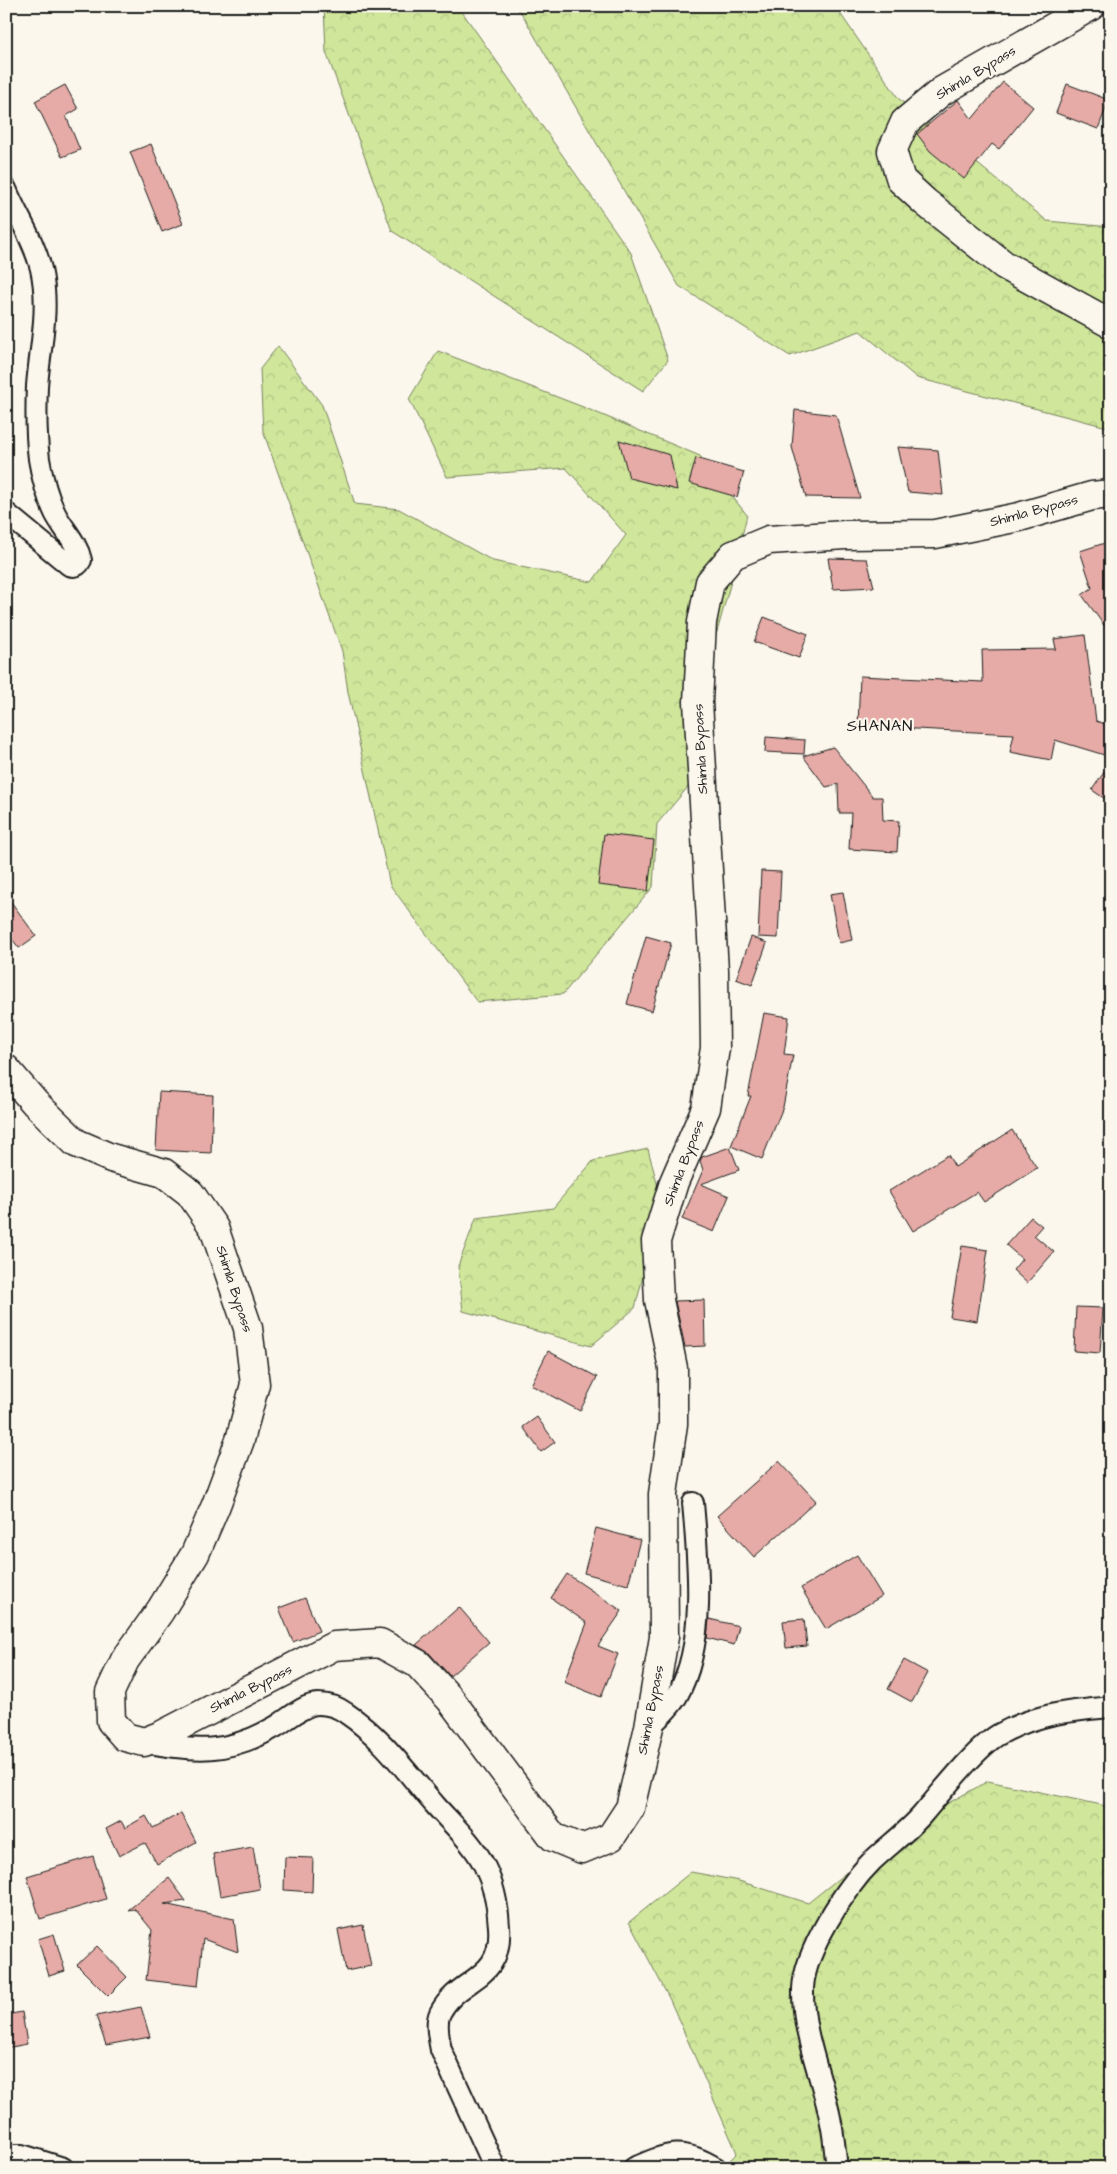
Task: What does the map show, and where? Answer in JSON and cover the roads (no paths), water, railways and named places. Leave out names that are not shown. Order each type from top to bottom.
[{"type":"highway","name":"Shimla Bypass","points":[[1091,6],[942,90],[905,122],[892,151],[901,180],[939,214],[1004,265],[1111,324]]},
{"type":"highway","name":"Shimla Bypass","points":[[6,1069],[35,1102],[76,1143],[111,1158],[164,1173],[190,1194],[214,1228],[248,1328],[255,1384],[240,1440],[216,1505],[196,1554],[160,1611],[125,1660],[110,1692],[112,1720],[125,1737],[144,1742],[162,1735],[334,1646],[380,1643],[418,1664],[450,1699],[553,1837],[582,1849],[611,1837],[630,1808],[649,1728],[664,1637],[663,1494],[673,1424],[673,1368],[659,1300],[656,1241],[674,1182],[706,1108],[715,1048],[714,971],[698,702],[702,622],[710,582],[733,555],[769,540],[845,535],[935,534],[1019,517],[1092,496],[1111,494]]},
{"type":"street","points":[[6,189],[14,208],[32,239],[41,270],[44,340],[36,419],[39,459],[45,487],[56,514],[79,552],[81,560],[79,565],[69,566],[6,513]]},
{"type":"street","points":[[649,1728],[677,1696],[688,1670],[695,1633],[699,1594],[693,1503]]},
{"type":"street","points":[[144,1742],[183,1750],[210,1750],[245,1743],[316,1704],[330,1705],[346,1713],[376,1738],[465,1838],[484,1864],[494,1892],[499,1926],[499,1944],[495,1959],[484,1972],[452,1998],[440,2014],[437,2029],[441,2050],[495,2168]]},
{"type":"street","points":[[837,2168],[831,2122],[808,2038],[803,1988],[814,1949],[837,1905],[871,1862],[911,1827],[970,1762],[996,1737],[1024,1721],[1052,1713],[1111,1707]]},
{"type":"street","points":[[634,2168],[669,2153],[688,2154],[716,2168]]},
{"type":"street","points":[[6,2155],[22,2155],[63,2168]]},
{"type":"district","name":"SHANAN","points":[[880,726]]}]
